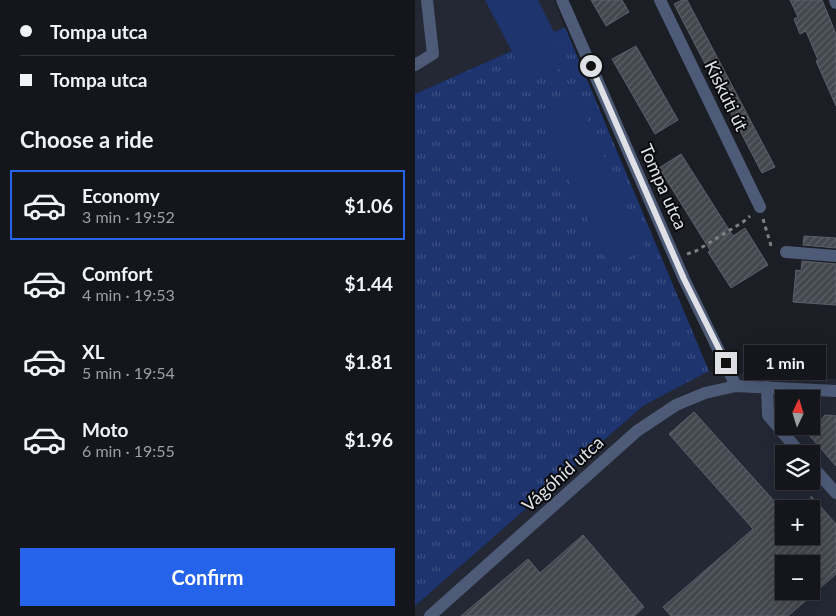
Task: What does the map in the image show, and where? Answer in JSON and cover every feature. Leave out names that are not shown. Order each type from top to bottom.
[{"type":"street","points":[[415,65],[433,54],[427,0]]},
{"type":"street","name":"Tompa utca","points":[[562,0],[675,259],[737,386]]},
{"type":"street","name":"Kiskúti út","points":[[660,0],[760,207]]},
{"type":"street","points":[[787,252],[836,256]]},
{"type":"street","name":"Vágóhíd utca","points":[[430,616],[637,431],[676,405],[705,393],[737,386],[836,391]]},
{"type":"street","points":[[767,387],[768,415],[793,445]]},
{"type":"street","points":[[820,475],[836,493]]},
{"type":"path","points":[[675,259],[696,251],[743,222],[760,207],[773,250],[787,252]]},
{"type":"shaded area","points":[[415,0],[554,0],[565,27],[415,94]]},
{"type":"shaded area","points":[[709,371],[836,379],[836,616],[415,616],[415,606],[643,406]]},
{"type":"green space","points":[[485,0],[538,0],[570,64],[529,84]]},
{"type":"green space","points":[[565,27],[709,371],[643,406],[415,606],[415,94]]},
{"type":"green space","points":[[577,96],[646,250],[610,266],[537,113]]},
{"type":"building","points":[[591,0],[622,0],[629,12],[606,26]]},
{"type":"building","points":[[687,0],[775,167],[762,173],[674,4]]},
{"type":"building","points":[[790,0],[822,0],[836,34],[836,106],[816,61],[818,60],[806,31],[800,34],[794,19],[798,17]]},
{"type":"building","points":[[636,46],[678,120],[655,134],[612,59]]},
{"type":"building","points":[[681,154],[733,236],[745,228],[768,265],[731,288],[708,252],[710,250],[659,168]]},
{"type":"building","points":[[804,236],[836,238],[836,248],[803,245]]},
{"type":"building","points":[[802,261],[836,264],[836,305],[793,302],[796,270],[801,271]]},
{"type":"building","points":[[694,412],[775,502],[775,545],[820,545],[820,506],[836,524],[836,574],[820,588],[820,555],[775,555],[775,600],[806,600],[788,616],[671,616],[663,607],[753,529],[669,434]]},
{"type":"building","points":[[825,415],[836,416],[836,466],[820,448],[820,445],[818,445],[809,435],[820,435],[820,421]]},
{"type":"building","points":[[583,535],[644,607],[634,616],[461,616],[528,559],[540,573]]},
{"type":"route","points":[[591,66],[684,279],[726,363]]}]
